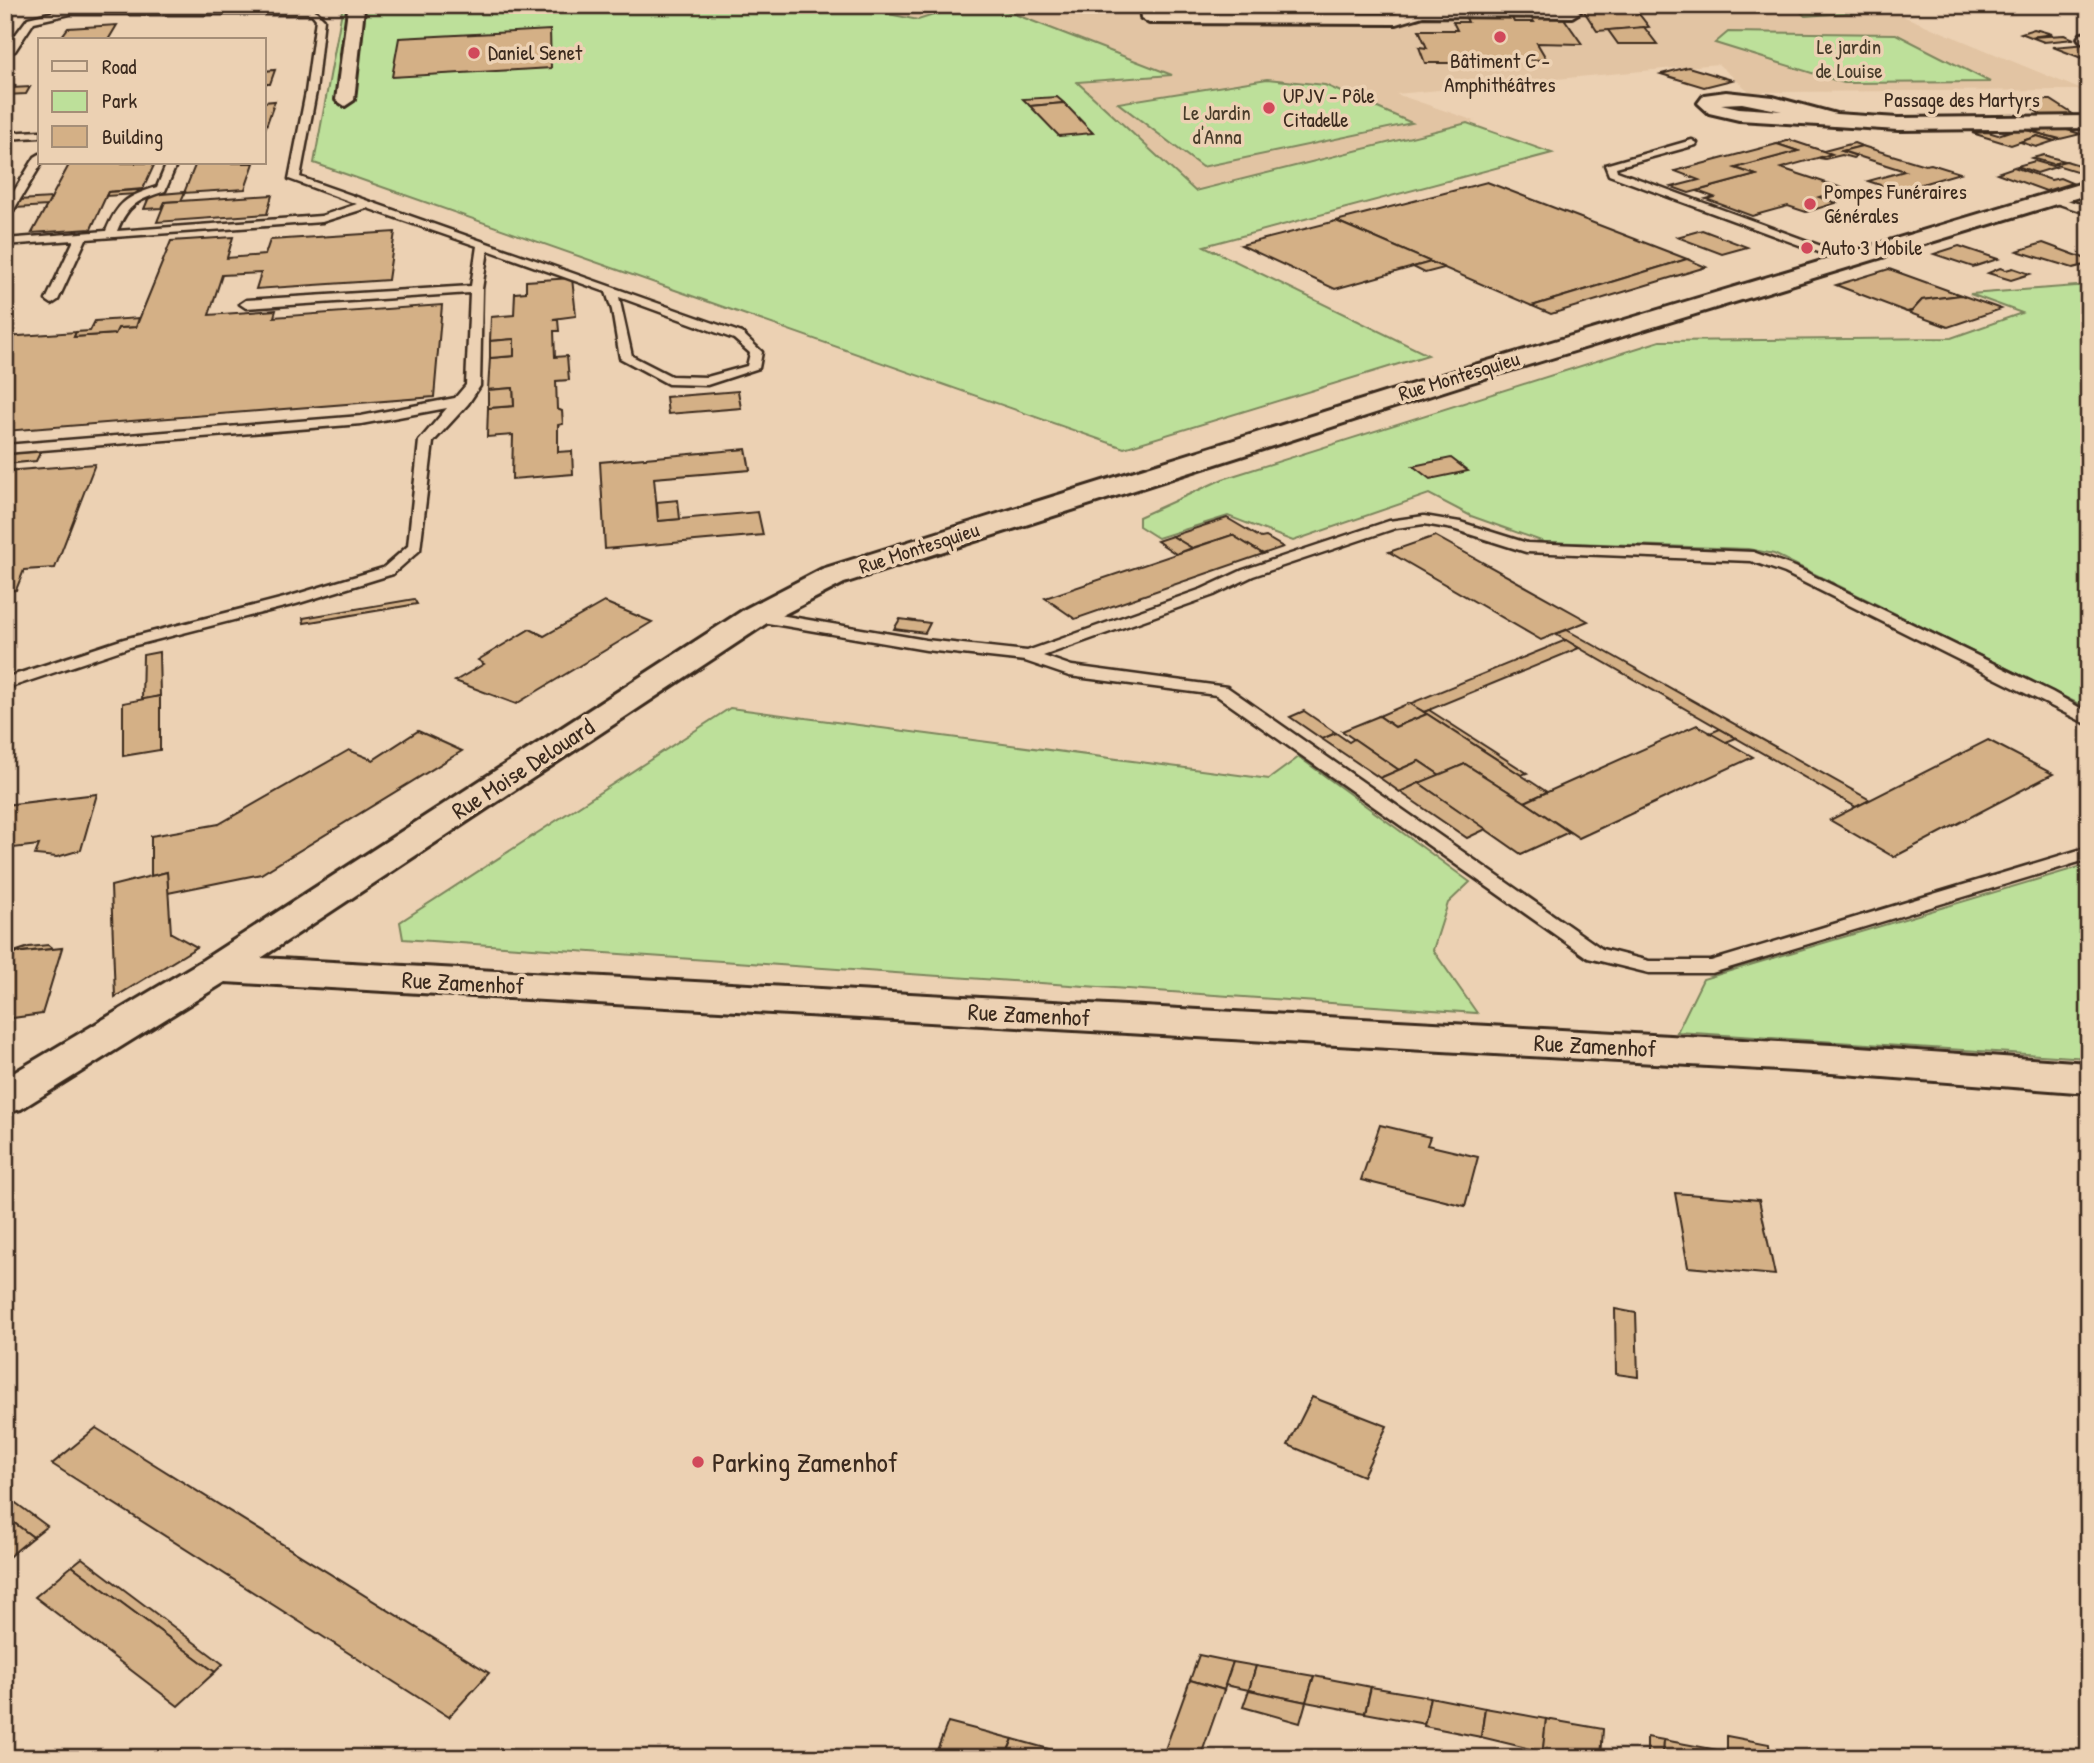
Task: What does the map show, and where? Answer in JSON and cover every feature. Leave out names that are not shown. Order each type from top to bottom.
[{"type":"street","points":[[345,100],[356,8],[352,5]]},
{"type":"street","points":[[1147,5],[1149,18],[1396,19],[1421,8],[1570,8],[1584,31]]},
{"type":"street","points":[[1725,96],[1749,98],[1835,120],[1739,114],[1716,109],[1708,103],[1711,99],[1725,96]]},
{"type":"street","name":"Passage des Martyrs","points":[[1835,120],[1898,124],[2089,122]]},
{"type":"street","name":"Rue Montesquieu","points":[[833,576],[1246,442],[2089,187]]},
{"type":"street","name":"Rue Moise Delouard","points":[[217,969],[756,616],[833,576]]},
{"type":"street","points":[[5,1098],[217,969]]},
{"type":"street","name":"Rue Zamenhof","points":[[217,969],[1733,1054],[2089,1078]]},
{"type":"lane","points":[[5,52],[12,49],[31,20],[70,11],[314,12],[320,19],[294,179],[483,244],[738,336],[756,352],[753,369],[707,381],[667,380],[626,358],[618,310],[611,291]]},
{"type":"lane","points":[[5,85],[9,86],[5,90]]},
{"type":"lane","points":[[5,136],[38,134]]},
{"type":"lane","points":[[1692,143],[1610,165],[1613,173],[1847,259]]},
{"type":"lane","points":[[5,216],[38,160]]},
{"type":"lane","points":[[110,234],[121,208],[140,196],[161,189],[172,164]]},
{"type":"lane","points":[[2051,198],[2089,211]]},
{"type":"lane","points":[[5,242],[322,219],[365,205]]},
{"type":"lane","points":[[52,300],[82,236]]},
{"type":"lane","points":[[5,684],[130,642],[290,601],[388,570],[415,547],[426,441],[463,401],[473,386],[476,289],[483,244]]},
{"type":"lane","points":[[246,304],[476,289]]},
{"type":"lane","points":[[5,449],[360,420],[463,401]]},
{"type":"lane","points":[[5,437],[83,432],[107,441]]},
{"type":"lane","points":[[1028,656],[1208,592],[1260,569],[1394,524],[1424,520],[1455,525],[1526,547],[1753,557],[1790,570],[2046,696],[2089,720]]},
{"type":"lane","points":[[756,616],[926,645],[1028,656],[1069,671],[1222,691],[1595,954],[1649,967],[1712,967],[2089,853]]},
{"type":"shaded area","points":[[844,5],[965,5],[918,20]]},
{"type":"shaded area","name":"UPJV - Pôle Citadelle","points":[[991,5],[1793,5],[1805,16],[1886,9],[2082,90],[1750,92],[1718,64],[1396,94],[1475,121],[1195,191],[1076,82],[1170,74]]},
{"type":"green space","points":[[343,5],[415,9],[427,5],[844,5],[918,20],[965,5],[991,5],[1172,75],[1077,82],[1195,191],[1467,123],[1552,153],[1204,246],[1428,355],[1124,448],[314,163]]},
{"type":"green space","points":[[1793,5],[1956,5],[1805,16]]},
{"type":"green space","name":"Le jardin de Louise","points":[[1728,32],[1896,34],[1990,82],[1844,83],[1715,43]]},
{"type":"green space","name":"Le Jardin d'Anna","points":[[1267,79],[1325,85],[1412,123],[1202,167],[1118,103]]},
{"type":"green space","points":[[2089,285],[2089,709],[1774,554],[1748,549],[1544,542],[1471,516],[1429,494],[1293,541],[1228,516],[1158,538],[1139,526],[1139,517],[1223,479],[1660,341],[1951,338],[2022,313],[1970,294]]},
{"type":"green space","points":[[730,708],[1269,779],[1299,757],[1470,882],[1448,903],[1433,950],[1477,1013],[403,939],[400,922]]},
{"type":"green space","points":[[2089,864],[2089,1058],[1677,1032],[1703,979]]},
{"type":"building","points":[[1327,5],[1384,5],[1391,16],[1329,15]]},
{"type":"building","points":[[1580,5],[1632,5],[1649,27],[1597,31]]},
{"type":"building","name":"Bâtiment C - Amphithéâtres","points":[[1465,16],[1511,16],[1514,22],[1534,22],[1530,16],[1563,17],[1582,44],[1537,43],[1547,60],[1477,59],[1479,63],[1425,63],[1419,47],[1427,48],[1419,30],[1457,30],[1453,22],[1468,22]]},
{"type":"building","points":[[117,25],[109,38],[60,38],[68,28]]},
{"type":"building","points":[[1644,27],[1657,44],[1618,44],[1608,30]]},
{"type":"building","points":[[2034,29],[2052,34],[2031,37],[2021,33]]},
{"type":"building","name":"Daniel Senet","points":[[550,30],[551,68],[392,77],[399,38]]},
{"type":"building","points":[[2064,35],[2074,39],[2044,42],[2031,37]]},
{"type":"building","points":[[2087,44],[2089,61],[2053,47]]},
{"type":"building","points":[[1688,67],[1732,80],[1704,87],[1661,74]]},
{"type":"building","points":[[275,70],[270,84],[266,84],[266,71]]},
{"type":"building","points":[[30,87],[26,94],[6,95],[11,88]]},
{"type":"building","points":[[1057,97],[1064,103],[1030,106],[1023,99]]},
{"type":"building","points":[[2021,100],[2051,100],[2076,116],[2044,117]]},
{"type":"building","points":[[275,101],[266,126],[266,102]]},
{"type":"building","points":[[1064,103],[1093,133],[1059,136],[1030,106]]},
{"type":"building","points":[[2019,128],[2059,139],[2054,141],[2037,136],[2011,145],[1972,133],[1988,132],[1998,135]]},
{"type":"building","points":[[2060,128],[2081,134],[2060,139],[2034,132]]},
{"type":"building","points":[[2037,136],[2054,141],[2036,147],[2020,142]]},
{"type":"building","points":[[1790,140],[1832,154],[1781,168],[1845,189],[1819,197],[1836,203],[1806,212],[1788,206],[1752,216],[1706,199],[1714,197],[1697,191],[1756,175],[1735,168],[1798,151],[1777,144]]},
{"type":"building","points":[[1854,143],[1862,146],[1842,151],[1857,156],[1853,158],[1842,155],[1819,158],[1832,154],[1824,151]]},
{"type":"building","points":[[1777,144],[1798,151],[1735,168],[1756,175],[1689,193],[1672,187],[1699,180],[1675,171]]},
{"type":"building","points":[[1862,146],[1960,173],[1901,190],[1880,185],[1868,181],[1905,171],[1842,151]]},
{"type":"building","points":[[2044,155],[2065,161],[2053,164],[2032,158]]},
{"type":"building","points":[[2035,161],[2056,167],[2037,173],[2017,166]]},
{"type":"building","points":[[2066,161],[2089,168],[2089,175],[2053,164]]},
{"type":"building","points":[[69,164],[155,164],[143,189],[108,192],[91,229],[32,233]]},
{"type":"building","points":[[196,164],[254,164],[245,189],[184,193]]},
{"type":"building","points":[[2014,167],[2051,180],[2060,178],[2072,183],[2046,191],[1997,173]]},
{"type":"building","points":[[1487,182],[1687,259],[1532,306],[1336,221]]},
{"type":"building","points":[[139,190],[136,194],[106,196],[108,192]]},
{"type":"building","points":[[185,192],[181,201],[165,202],[162,208],[144,209],[150,195]]},
{"type":"building","points":[[272,195],[267,214],[157,222],[165,202]]},
{"type":"building","points":[[51,198],[47,206],[16,208],[19,200]]},
{"type":"building","points":[[1336,221],[1431,262],[1335,289],[1241,245]]},
{"type":"building","points":[[1702,230],[1747,247],[1722,254],[1677,237]]},
{"type":"building","points":[[395,232],[388,280],[256,289],[261,273],[222,275],[209,315],[276,310],[274,317],[442,305],[434,397],[5,431],[5,337],[76,332],[74,337],[115,334],[118,328],[136,327],[171,241],[233,237],[227,258],[265,255],[270,240]]},
{"type":"building","points":[[2043,243],[2089,260],[2089,264],[2073,268],[2017,251]]},
{"type":"building","points":[[1959,246],[1998,259],[1973,267],[1934,254]]},
{"type":"building","points":[[1687,259],[1706,267],[1551,314],[1532,306]]},
{"type":"building","points":[[1431,262],[1444,268],[1425,273],[1413,267]]},
{"type":"building","points":[[2000,268],[2013,268],[2030,274],[2011,280],[1988,273]]},
{"type":"building","points":[[1889,269],[1961,295],[1922,300],[1912,311],[1907,312],[1836,285]]},
{"type":"building","points":[[572,278],[576,316],[553,319],[558,320],[559,331],[554,331],[555,357],[567,356],[569,380],[556,381],[557,409],[562,411],[563,424],[558,425],[558,452],[572,451],[573,474],[512,479],[513,435],[487,437],[488,408],[514,406],[513,388],[488,390],[490,358],[514,356],[514,339],[490,341],[491,317],[514,315],[515,293],[526,292],[526,281]]},
{"type":"building","points":[[1961,295],[2001,309],[1948,327],[1907,312],[1912,311],[1922,300]]},
{"type":"building","points":[[139,318],[136,327],[118,328],[115,334],[74,337],[76,332],[90,331],[95,321]]},
{"type":"building","points":[[514,339],[514,356],[490,358],[490,341]]},
{"type":"building","points":[[513,388],[514,406],[488,408],[488,390]]},
{"type":"building","points":[[738,391],[741,408],[668,414],[666,397]]},
{"type":"building","points":[[746,449],[750,470],[654,478],[658,521],[758,512],[763,535],[605,549],[600,462]]},
{"type":"building","points":[[41,451],[36,461],[5,464],[7,454]]},
{"type":"building","points":[[1451,458],[1468,471],[1430,479],[1413,466]]},
{"type":"building","points":[[95,464],[55,568],[24,570],[16,590],[5,591],[5,471]]},
{"type":"building","points":[[678,500],[680,519],[658,521],[657,502]]},
{"type":"building","points":[[1227,518],[1261,538],[1266,537],[1283,547],[1263,554],[1232,535],[1192,548],[1172,536]]},
{"type":"building","points":[[1232,535],[1263,554],[1075,619],[1045,598]]},
{"type":"building","points":[[1172,536],[1192,548],[1176,554],[1157,541]]},
{"type":"building","points":[[1435,536],[1588,621],[1541,640],[1389,552]]},
{"type":"building","points":[[414,599],[417,604],[304,623],[303,618]]},
{"type":"building","points":[[604,602],[652,622],[516,704],[455,681],[484,664],[478,660],[530,629],[544,636]]},
{"type":"building","points":[[900,619],[930,623],[925,633],[894,629]]},
{"type":"building","points":[[1567,630],[1870,800],[1856,807],[1555,634]]},
{"type":"building","points":[[1566,640],[1579,648],[1424,712],[1409,704]]},
{"type":"building","points":[[159,652],[160,696],[142,700],[143,655]]},
{"type":"building","points":[[160,696],[160,750],[123,756],[123,703]]},
{"type":"building","points":[[1409,703],[1427,714],[1395,727],[1379,716]]},
{"type":"building","points":[[1429,710],[1527,773],[1521,775],[1424,712]]},
{"type":"building","points":[[1304,711],[1336,733],[1322,739],[1290,717]]},
{"type":"building","points":[[1427,714],[1547,792],[1525,802],[1465,764],[1440,775],[1419,761],[1399,770],[1342,731],[1379,716],[1395,727]]},
{"type":"building","points":[[1697,725],[1753,757],[1579,838],[1525,802]]},
{"type":"building","points":[[1720,729],[1736,738],[1726,742],[1710,733]]},
{"type":"building","points":[[418,731],[462,751],[261,874],[168,893],[167,872],[151,876],[151,836],[219,824],[349,750],[373,760]]},
{"type":"building","points":[[1336,733],[1349,742],[1354,739],[1399,770],[1380,778],[1322,739]]},
{"type":"building","points":[[1988,740],[2053,774],[1894,857],[1830,820]]},
{"type":"building","points":[[1419,761],[1440,775],[1400,792],[1380,778]]},
{"type":"building","points":[[1465,764],[1569,832],[1521,854],[1419,783]]},
{"type":"building","points":[[1419,783],[1486,829],[1467,838],[1400,792]]},
{"type":"building","points":[[97,794],[81,850],[57,857],[35,855],[39,845],[5,849],[5,805]]},
{"type":"building","points":[[167,872],[171,933],[197,947],[115,997],[111,886]]},
{"type":"building","points":[[48,945],[53,949],[11,953],[29,947]]},
{"type":"building","points":[[62,948],[42,1014],[5,1019],[5,954]]},
{"type":"building","points":[[1380,1125],[1430,1137],[1427,1145],[1478,1157],[1465,1206],[1361,1180]]},
{"type":"building","points":[[1675,1193],[1759,1200],[1775,1275],[1688,1267]]},
{"type":"building","points":[[1615,1309],[1636,1313],[1638,1377],[1616,1374]]},
{"type":"building","points":[[1312,1397],[1387,1426],[1363,1476],[1288,1445]]},
{"type":"building","points":[[96,1428],[489,1673],[449,1717],[52,1464]]},
{"type":"building","points":[[5,1495],[47,1526],[33,1537],[5,1516]]},
{"type":"building","points":[[5,1516],[33,1537],[5,1560]]},
{"type":"building","points":[[82,1558],[223,1664],[215,1672],[72,1566]]},
{"type":"building","points":[[72,1566],[215,1672],[178,1706],[35,1597]]},
{"type":"building","points":[[1199,1655],[1233,1662],[1224,1690],[1190,1680]]},
{"type":"building","points":[[1233,1662],[1256,1666],[1249,1690],[1225,1685]]},
{"type":"building","points":[[1256,1666],[1314,1676],[1306,1702],[1249,1690]]},
{"type":"building","points":[[1314,1676],[1371,1687],[1365,1713],[1306,1702]]},
{"type":"building","points":[[1190,1680],[1224,1690],[1200,1758],[1162,1758]]},
{"type":"building","points":[[1371,1687],[1430,1697],[1425,1724],[1365,1713]]},
{"type":"building","points":[[1249,1690],[1306,1702],[1300,1723],[1243,1707]]},
{"type":"building","points":[[1430,1697],[1485,1708],[1481,1737],[1424,1726]]},
{"type":"building","points":[[1485,1708],[1546,1719],[1543,1752],[1481,1737]]},
{"type":"building","points":[[1546,1719],[1603,1729],[1601,1758],[1542,1758]]},
{"type":"building","points":[[948,1722],[1013,1739],[1005,1758],[934,1758]]},
{"type":"building","points":[[1727,1736],[1769,1744],[1770,1758],[1727,1752]]},
{"type":"building","points":[[1647,1737],[1664,1740],[1663,1758],[1647,1758]]},
{"type":"building","points":[[1013,1739],[1081,1758],[1005,1758]]},
{"type":"building","points":[[1664,1740],[1723,1751],[1723,1758],[1663,1758]]},
{"type":"place","name":"Bâtiment C - Amphithéâtres","points":[[1500,37]]},
{"type":"place","name":"Daniel Senet","points":[[474,53]]},
{"type":"place","name":"UPJV - Pôle Citadelle","points":[[1269,108]]},
{"type":"place","name":"Pompes Funéraires Générales","points":[[1810,204]]},
{"type":"place","name":"Auto 3 Mobile","points":[[1807,248]]},
{"type":"place","name":"Parking Zamenhof","points":[[698,1462]]}]
